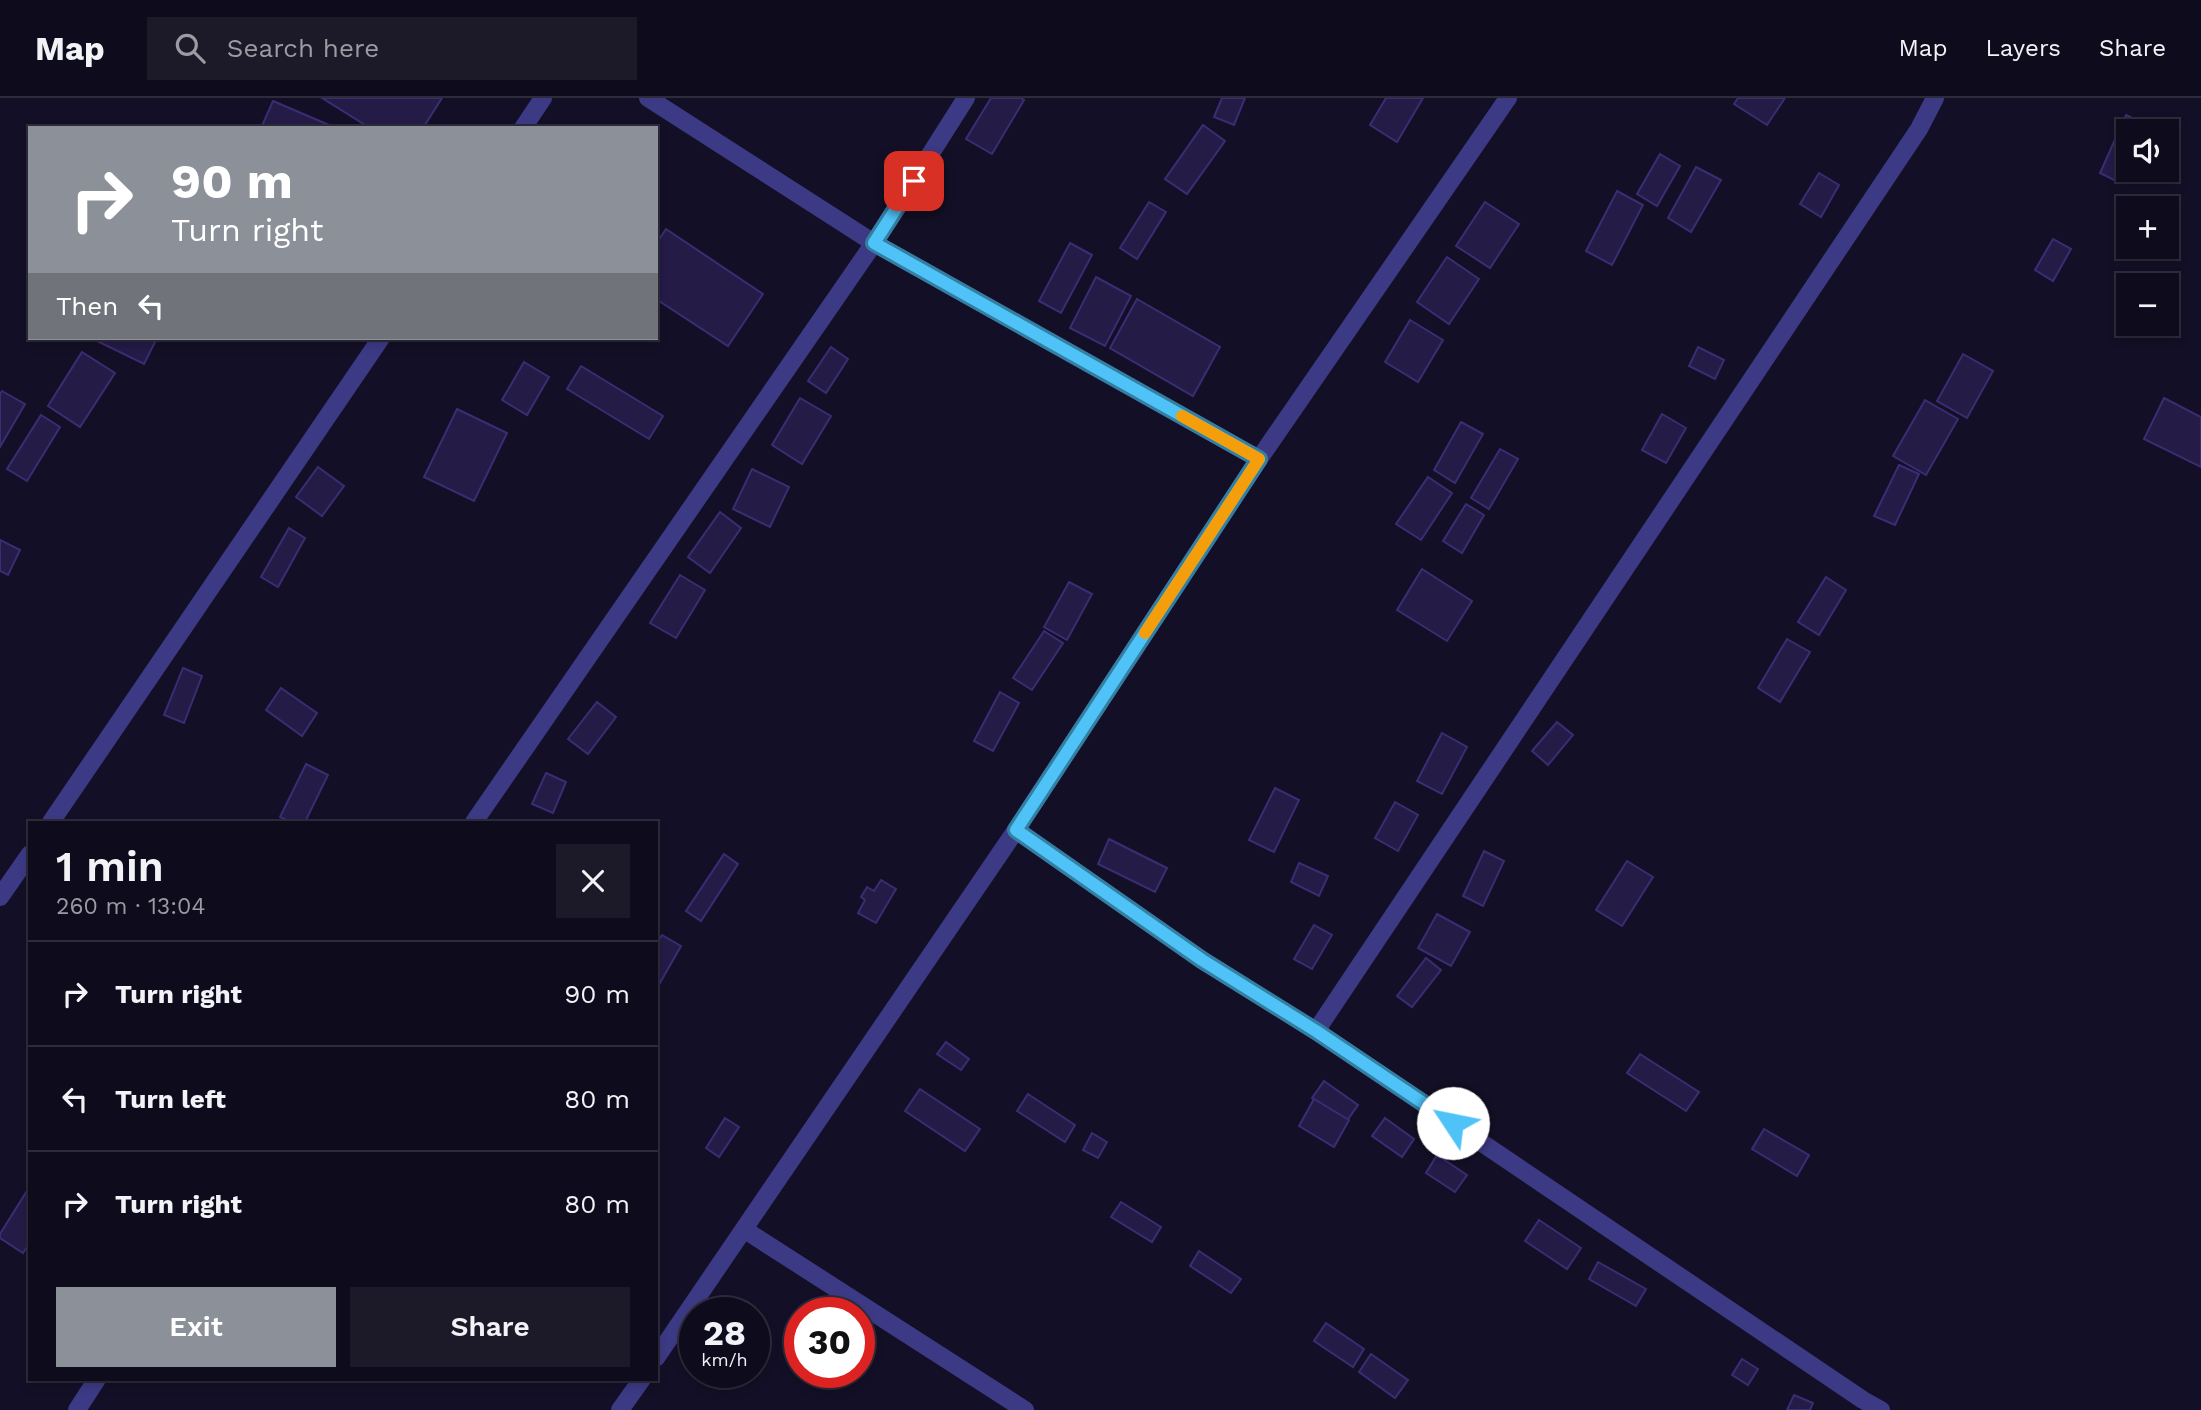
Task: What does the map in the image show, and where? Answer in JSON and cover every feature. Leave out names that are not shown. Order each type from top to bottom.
[{"type":"street","points":[[524,126],[544,98]]},
{"type":"street","points":[[648,98],[874,243],[1259,459]]},
{"type":"street","points":[[475,821],[874,243],[967,98]]},
{"type":"street","points":[[658,1355],[1016,830],[1259,459],[1508,98]]},
{"type":"street","points":[[1316,1031],[1919,129],[1935,98]]},
{"type":"street","points":[[52,821],[380,340]]},
{"type":"street","points":[[1016,830],[1202,960],[1316,1031],[1881,1410]]},
{"type":"street","points":[[0,897],[28,857]]},
{"type":"street","points":[[745,1230],[1025,1410]]},
{"type":"street","points":[[77,1410],[96,1381]]},
{"type":"street","points":[[620,1410],[641,1381]]},
{"type":"building","points":[[322,98],[442,98],[424,126],[367,126]]},
{"type":"building","points":[[991,98],[1024,100],[992,154],[966,139]]},
{"type":"building","points":[[1222,98],[1245,98],[1234,125],[1214,117]]},
{"type":"building","points":[[1386,98],[1423,98],[1397,142],[1370,125]]},
{"type":"building","points":[[1738,98],[1785,98],[1767,125],[1734,104]]},
{"type":"building","points":[[273,101],[331,126],[262,126]]},
{"type":"building","points":[[1203,125],[1225,141],[1187,194],[1165,179]]},
{"type":"building","points":[[2116,137],[2116,181],[2100,173]]},
{"type":"building","points":[[1660,154],[1680,166],[1657,206],[1637,194]]},
{"type":"building","points":[[1696,167],[1721,180],[1691,232],[1668,218]]},
{"type":"building","points":[[1819,173],[1839,185],[1821,217],[1800,204]]},
{"type":"building","points":[[1617,191],[1643,205],[1612,265],[1586,251]]},
{"type":"building","points":[[1149,202],[1166,212],[1137,259],[1120,248]]},
{"type":"building","points":[[1485,202],[1519,224],[1490,268],[1456,246]]},
{"type":"building","points":[[666,229],[763,294],[728,346],[658,300],[658,241]]},
{"type":"building","points":[[2053,239],[2071,249],[2053,281],[2035,270]]},
{"type":"building","points":[[1070,243],[1092,255],[1061,313],[1039,301]]},
{"type":"building","points":[[1447,257],[1479,279],[1449,324],[1417,302]]},
{"type":"building","points":[[1096,277],[1131,296],[1105,346],[1070,328]]},
{"type":"building","points":[[1137,299],[1220,347],[1193,396],[1110,348]]},
{"type":"building","points":[[1410,320],[1443,340],[1418,382],[1385,362]]},
{"type":"building","points":[[95,340],[156,340],[144,364]]},
{"type":"building","points":[[831,347],[848,359],[826,393],[808,381]]},
{"type":"building","points":[[1698,347],[1724,360],[1715,379],[1689,366]]},
{"type":"building","points":[[82,352],[115,373],[80,427],[48,406]]},
{"type":"building","points":[[1963,354],[1993,371],[1967,418],[1937,401]]},
{"type":"building","points":[[524,362],[549,377],[527,415],[502,400]]},
{"type":"building","points":[[581,366],[663,416],[649,439],[567,389]]},
{"type":"building","points":[[2,391],[25,404],[0,447],[0,394]]},
{"type":"building","points":[[800,398],[831,416],[802,464],[772,445]]},
{"type":"building","points":[[2164,398],[2201,417],[2201,467],[2144,439]]},
{"type":"building","points":[[1925,400],[1958,419],[1926,475],[1893,456]]},
{"type":"building","points":[[457,409],[507,433],[474,501],[424,477]]},
{"type":"building","points":[[1662,414],[1686,428],[1666,463],[1642,450]]},
{"type":"building","points":[[41,415],[60,427],[27,481],[7,469]]},
{"type":"building","points":[[1461,422],[1483,434],[1455,483],[1434,470]]},
{"type":"building","points":[[1500,449],[1518,459],[1489,509],[1471,498]]},
{"type":"building","points":[[1899,465],[1919,474],[1895,525],[1874,516]]},
{"type":"building","points":[[318,467],[344,486],[322,516],[296,497]]},
{"type":"building","points":[[752,469],[789,487],[770,527],[733,509]]},
{"type":"building","points":[[1428,477],[1452,493],[1421,540],[1396,524]]},
{"type":"building","points":[[1466,504],[1484,515],[1462,553],[1443,541]]},
{"type":"building","points":[[720,512],[741,528],[710,573],[688,557]]},
{"type":"building","points":[[289,528],[305,538],[278,587],[261,577]]},
{"type":"building","points":[[0,540],[20,550],[8,575],[0,571]]},
{"type":"building","points":[[1422,569],[1472,601],[1447,641],[1397,610]]},
{"type":"building","points":[[680,575],[705,590],[676,638],[650,623]]},
{"type":"building","points":[[1826,577],[1846,590],[1819,635],[1798,622]]},
{"type":"building","points":[[1069,582],[1092,594],[1067,640],[1044,627]]},
{"type":"building","points":[[1044,631],[1063,643],[1032,690],[1013,678]]},
{"type":"building","points":[[1787,639],[1810,652],[1780,702],[1758,688]]},
{"type":"building","points":[[183,668],[202,676],[184,723],[164,715]]},
{"type":"building","points":[[281,688],[317,713],[302,736],[266,710]]},
{"type":"building","points":[[1000,692],[1019,703],[993,751],[974,741]]},
{"type":"building","points":[[597,702],[616,717],[588,754],[568,739]]},
{"type":"building","points":[[1557,722],[1573,735],[1548,765],[1532,751]]},
{"type":"building","points":[[1442,733],[1467,747],[1442,794],[1417,781]]},
{"type":"building","points":[[306,764],[328,775],[305,821],[289,821],[280,817]]},
{"type":"building","points":[[546,773],[566,782],[553,813],[532,804]]},
{"type":"building","points":[[1275,788],[1299,800],[1274,852],[1249,840]]},
{"type":"building","points":[[1395,802],[1418,815],[1398,851],[1375,838]]},
{"type":"building","points":[[1109,839],[1167,868],[1155,892],[1098,864]]},
{"type":"building","points":[[1484,851],[1504,861],[1483,906],[1463,896]]},
{"type":"building","points":[[724,854],[738,864],[701,921],[686,911]]},
{"type":"building","points":[[1627,861],[1653,877],[1622,926],[1596,910]]},
{"type":"building","points":[[1299,863],[1328,876],[1319,896],[1291,882]]},
{"type":"building","points":[[881,880],[896,889],[876,923],[858,913],[865,900],[861,897],[867,887],[874,891]]},
{"type":"building","points":[[1437,914],[1470,932],[1451,966],[1418,948]]},
{"type":"building","points":[[1314,925],[1332,935],[1312,969],[1294,959]]},
{"type":"building","points":[[662,935],[681,946],[658,986],[658,942]]},
{"type":"building","points":[[1426,958],[1441,970],[1412,1007],[1397,996]]},
{"type":"building","points":[[946,1042],[969,1059],[961,1070],[937,1054]]},
{"type":"building","points":[[1640,1054],[1699,1092],[1686,1111],[1627,1073]]},
{"type":"building","points":[[1324,1081],[1358,1105],[1346,1122],[1312,1098]]},
{"type":"building","points":[[920,1089],[980,1129],[965,1151],[905,1111]]},
{"type":"building","points":[[1028,1094],[1075,1125],[1065,1142],[1017,1111]]},
{"type":"building","points":[[1314,1099],[1349,1120],[1334,1147],[1299,1126]]},
{"type":"building","points":[[725,1118],[739,1127],[719,1157],[706,1148]]},
{"type":"building","points":[[1385,1118],[1414,1139],[1402,1157],[1372,1136]]},
{"type":"building","points":[[1764,1129],[1809,1155],[1797,1176],[1752,1149]]},
{"type":"building","points":[[1092,1133],[1107,1142],[1098,1158],[1083,1150]]},
{"type":"building","points":[[1437,1155],[1467,1175],[1455,1192],[1426,1173]]},
{"type":"building","points":[[28,1189],[28,1245],[23,1253],[0,1238]]},
{"type":"building","points":[[1121,1202],[1161,1227],[1152,1242],[1111,1217]]},
{"type":"building","points":[[1539,1220],[1581,1248],[1567,1269],[1525,1241]]},
{"type":"building","points":[[1199,1251],[1241,1279],[1231,1293],[1190,1266]]},
{"type":"building","points":[[1598,1262],[1646,1289],[1636,1306],[1589,1279]]},
{"type":"building","points":[[1326,1323],[1364,1349],[1353,1367],[1314,1341]]},
{"type":"building","points":[[1371,1354],[1408,1380],[1395,1398],[1359,1372]]},
{"type":"building","points":[[1742,1359],[1758,1369],[1748,1385],[1732,1375]]},
{"type":"building","points":[[1794,1395],[1813,1403],[1810,1410],[1787,1410]]},
{"type":"slow traffic","points":[[1145,633],[1259,459],[1182,416]]},
{"type":"route","points":[[914,181],[874,243],[1259,459],[1016,830],[1202,960],[1316,1031],[1453,1123]]}]
